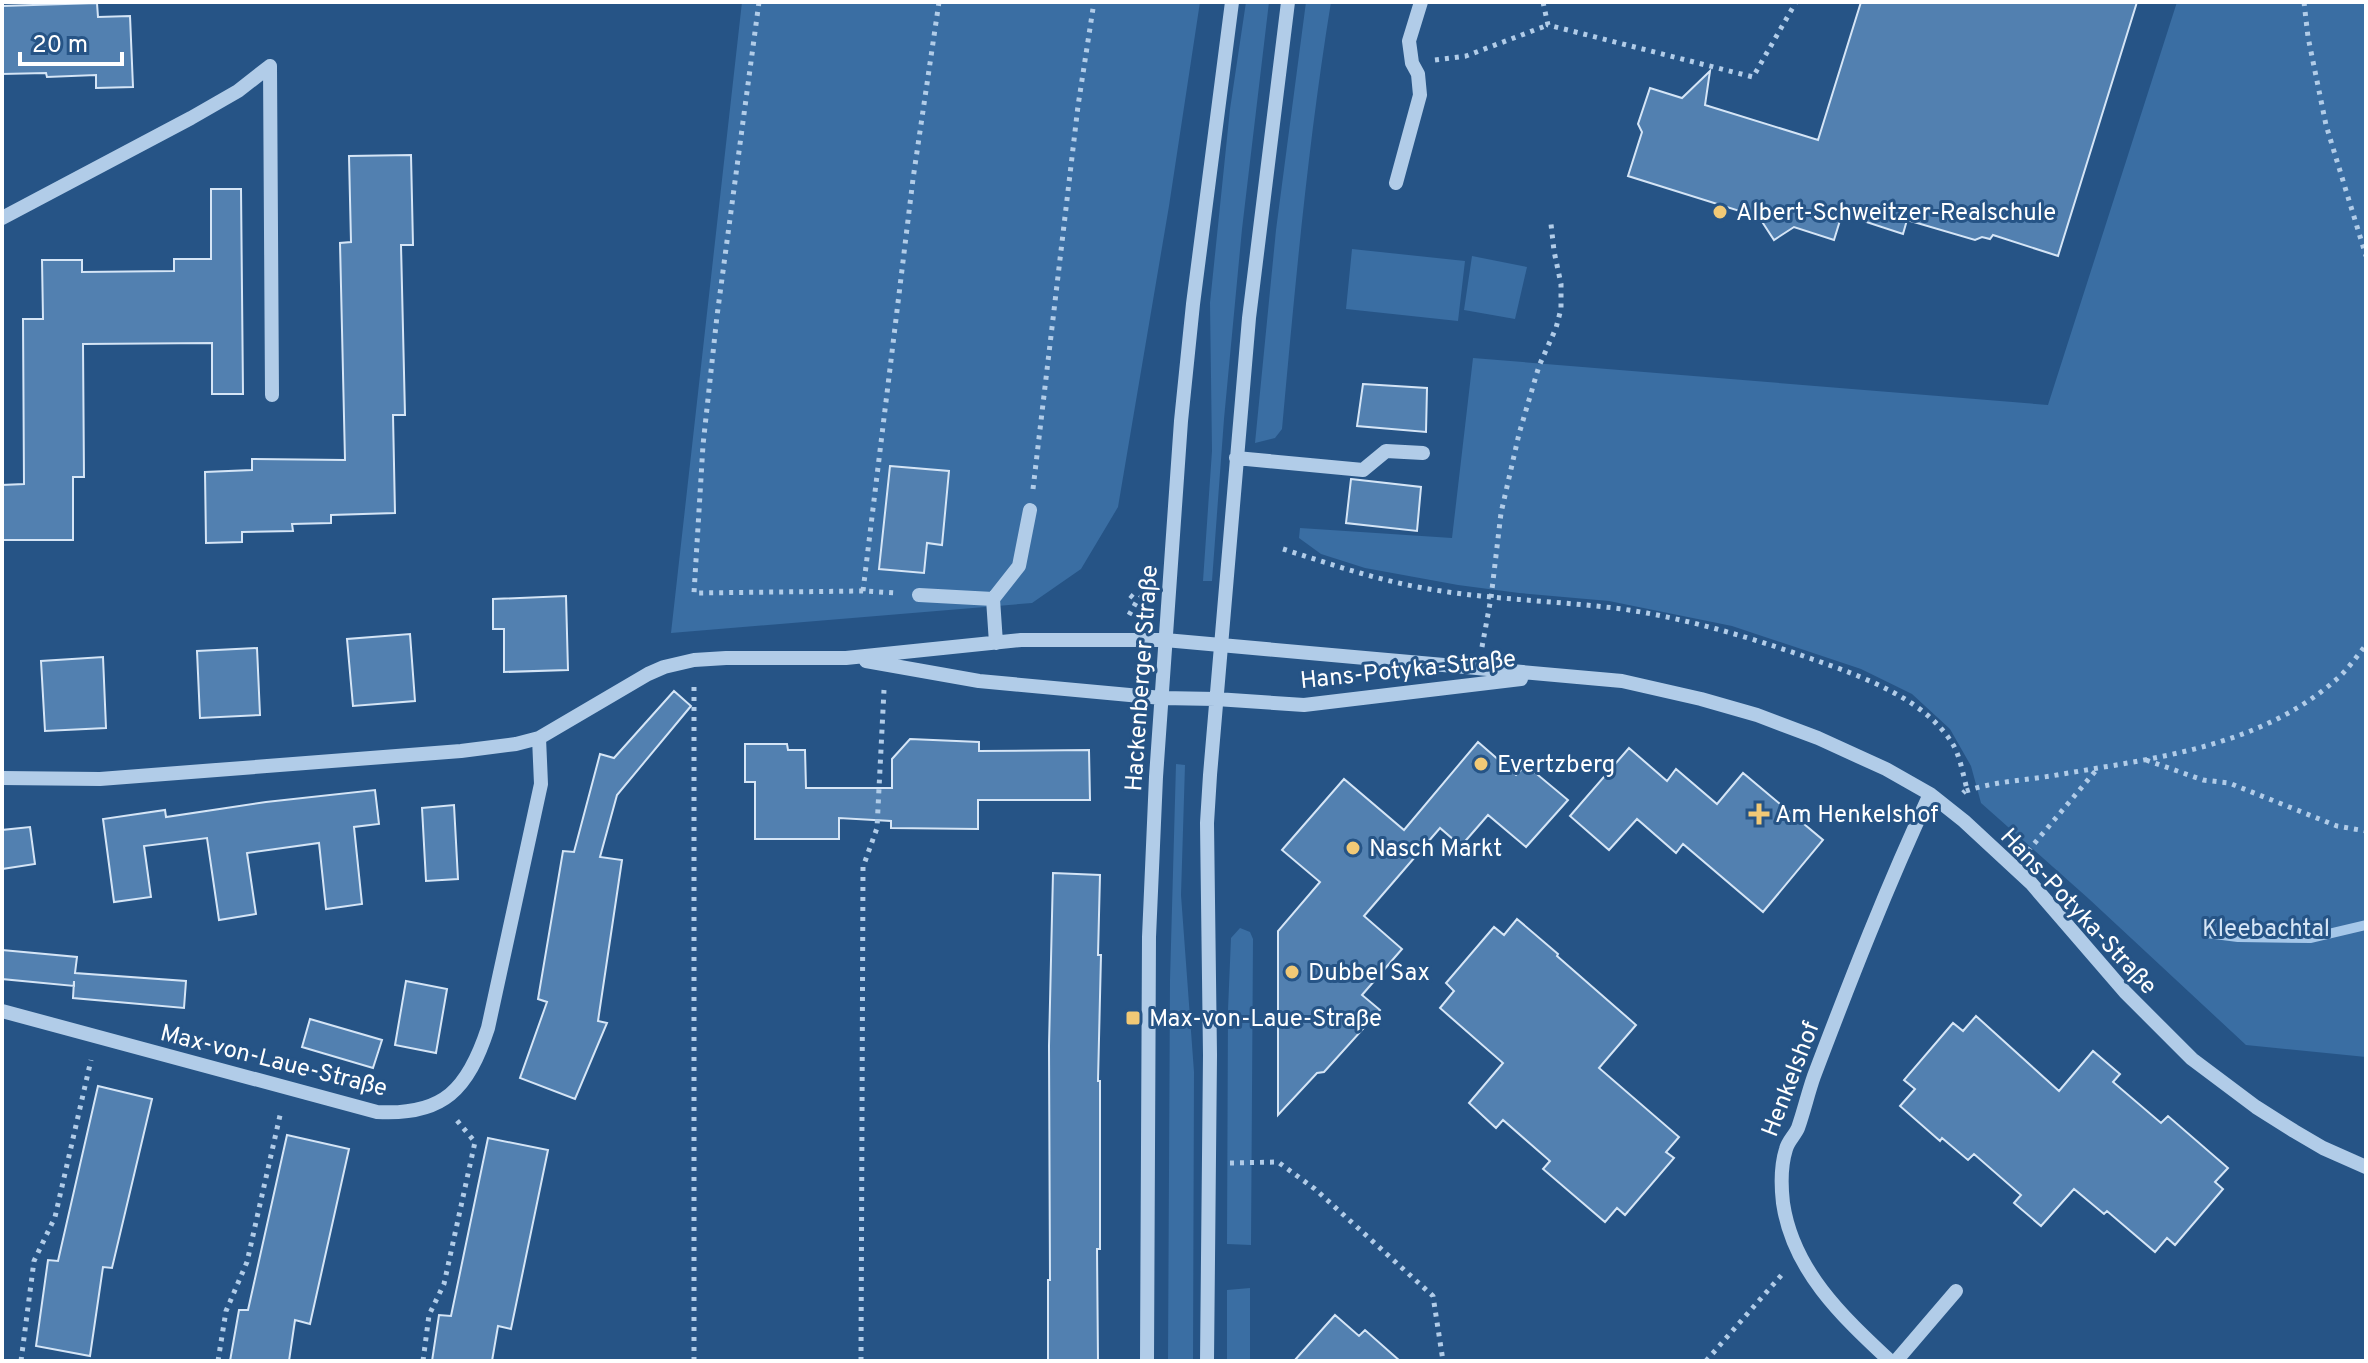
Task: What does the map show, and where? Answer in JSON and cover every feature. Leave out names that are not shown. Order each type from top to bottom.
[{"type":"street","name":"Hackenberger Straße","points":[[1147,1361],[1149,937],[1156,777],[1187,355],[1232,2]]},
{"type":"street","points":[[1207,1361],[1210,1055],[1207,823],[1249,318],[1288,2]]},
{"type":"street","points":[[1396,183],[1420,95],[1409,41],[1421,2]]},
{"type":"street","points":[[2,218],[191,118],[238,91],[270,66],[272,395]]},
{"type":"street","points":[[1236,458],[1363,470],[1386,451],[1423,453]]},
{"type":"street","points":[[996,643],[993,599],[1019,566],[1030,510]]},
{"type":"street","points":[[919,595],[993,599]]},
{"type":"street","points":[[2,778],[100,779],[516,744],[539,738],[648,674],[694,660],[846,658],[1021,640],[1165,640]]},
{"type":"street","name":"Hans-Potyka-Straße","points":[[1165,640],[1622,681],[1757,715],[1846,750],[1930,794],[1948,808],[2031,883],[2125,992],[2192,1059],[2294,1131],[2366,1167]]},
{"type":"street","points":[[846,658],[979,681],[1162,698]]},
{"type":"street","name":"Hans-Potyka-Straße","points":[[1162,698],[1304,705],[1477,683],[1556,677]]},
{"type":"street","points":[[442,1102],[470,1072],[488,1028],[541,784],[539,738]]},
{"type":"street","name":"Henkelshof","points":[[1890,1361],[1856,1330],[1814,1282],[1799,1256],[1786,1219],[1782,1182],[1786,1146],[1797,1132],[1818,1067],[1930,794]]},
{"type":"street","name":"Max-von-Laue-Straße","points":[[2,1011],[377,1112],[400,1113],[442,1102]]},
{"type":"street","points":[[1896,1361],[1956,1291]]},
{"type":"path","points":[[759,2],[717,316],[703,445],[694,593],[863,591],[919,595]]},
{"type":"path","points":[[863,591],[913,179],[939,2]]},
{"type":"path","points":[[1030,510],[1078,106],[1094,2]]},
{"type":"path","points":[[1543,2],[1548,25]]},
{"type":"path","points":[[1412,63],[1466,56],[1548,25],[1753,77],[1796,2]]},
{"type":"path","points":[[2304,2],[2326,125],[2366,256]]},
{"type":"path","points":[[1479,668],[1501,513],[1519,434],[1539,366],[1561,309],[1561,284],[1551,224]]},
{"type":"path","points":[[1283,549],[1363,574],[1432,590],[1611,608],[1664,617],[1802,654],[1870,679],[1926,715],[1953,744],[1967,789],[1948,808]]},
{"type":"path","points":[[1122,626],[1137,601],[1150,588]]},
{"type":"path","points":[[1130,595],[1137,601]]},
{"type":"path","points":[[1948,808],[1968,790],[2216,745],[2290,712],[2341,675],[2366,645]]},
{"type":"path","points":[[846,658],[886,691],[877,828],[863,867],[861,1361]]},
{"type":"path","points":[[694,660],[694,1361]]},
{"type":"path","points":[[2145,760],[2203,780],[2229,783],[2337,826],[2366,831]]},
{"type":"path","points":[[2014,867],[2098,768]]},
{"type":"path","points":[[21,1361],[34,1261],[55,1217],[96,1038]]},
{"type":"path","points":[[218,1361],[226,1311],[247,1262],[286,1089]]},
{"type":"path","points":[[423,1361],[429,1315],[444,1284],[475,1142],[442,1102]]},
{"type":"path","points":[[1209,1163],[1278,1162],[1315,1189],[1433,1296],[1443,1361]]},
{"type":"path","points":[[1706,1361],[1799,1256]]},
{"type":"green space","points":[[742,2],[1200,2],[1118,507],[1081,569],[1032,603],[671,633]]},
{"type":"green space","points":[[1246,2],[1269,2],[1242,229],[1212,581],[1203,581],[1212,451],[1210,303],[1230,109]]},
{"type":"green space","points":[[1306,2],[1331,2],[1309,161],[1282,429],[1275,438],[1255,443],[1276,230]]},
{"type":"green space","name":"Kleebachtal","points":[[2177,2],[2366,2],[2366,1057],[2246,1045],[1981,803],[1971,766],[1950,729],[1912,694],[1861,669],[1732,626],[1609,601],[1458,585],[1365,568],[1321,554],[1299,538],[1300,528],[1452,538],[1473,358],[2048,405]]},
{"type":"green space","points":[[1352,249],[1465,261],[1458,321],[1346,309]]},
{"type":"green space","points":[[1472,256],[1527,267],[1515,319],[1464,310]]},
{"type":"green space","points":[[1176,764],[1185,765],[1181,895],[1194,1072],[1193,1361],[1168,1361],[1170,980]]},
{"type":"green space","points":[[1240,928],[1250,932],[1253,939],[1251,1245],[1227,1244],[1228,1010],[1231,938]]},
{"type":"green space","points":[[1250,1288],[1250,1361],[1227,1361],[1227,1290]]},
{"type":"building","points":[[1861,2],[2137,2],[2058,256],[1993,235],[1990,239],[1982,237],[1975,240],[1907,220],[1903,234],[1842,214],[1834,240],[1794,227],[1774,240],[1759,217],[1628,176],[1642,132],[1638,124],[1650,88],[1682,98],[1710,71],[1705,105],[1818,140]]},
{"type":"building","points":[[97,3],[98,17],[130,16],[133,87],[96,88],[96,75],[47,77],[46,73],[2,74],[2,6]]},
{"type":"building","points":[[411,155],[413,245],[401,245],[405,415],[393,415],[395,513],[331,515],[331,523],[292,524],[293,531],[242,532],[242,542],[206,543],[205,472],[252,470],[252,459],[345,460],[340,243],[351,242],[349,156]]},
{"type":"building","points":[[211,189],[241,189],[243,394],[212,394],[212,343],[83,344],[84,477],[73,477],[73,540],[2,540],[2,485],[24,484],[23,319],[43,319],[42,260],[82,260],[82,272],[174,271],[174,259],[211,259]]},
{"type":"building","points":[[1363,384],[1427,388],[1426,432],[1357,426]]},
{"type":"building","points":[[890,466],[949,471],[942,545],[927,543],[924,573],[879,569]]},
{"type":"building","points":[[1351,479],[1421,487],[1417,531],[1346,523]]},
{"type":"building","points":[[566,596],[568,670],[504,672],[504,629],[493,629],[493,599]]},
{"type":"building","points":[[410,634],[415,701],[353,706],[347,639]]},
{"type":"building","points":[[257,648],[260,715],[200,718],[197,651]]},
{"type":"building","points":[[103,657],[106,728],[45,731],[41,661]]},
{"type":"building","points":[[674,691],[691,706],[617,795],[600,857],[622,860],[598,1021],[607,1023],[575,1099],[520,1078],[547,1002],[538,999],[563,851],[574,852],[600,754],[614,758]]},
{"type":"building","points":[[910,739],[979,742],[979,751],[1089,750],[1090,800],[978,800],[978,829],[891,828],[891,821],[839,818],[839,839],[755,839],[755,782],[745,782],[745,744],[787,744],[788,750],[805,750],[806,788],[892,788],[892,759]]},
{"type":"building","points":[[1478,742],[1516,775],[1526,765],[1568,800],[1526,847],[1488,815],[1461,846],[1440,828],[1364,916],[1402,949],[1362,995],[1380,1010],[1324,1072],[1317,1073],[1278,1115],[1278,931],[1320,882],[1282,850],[1344,779],[1404,830]]},
{"type":"building","points":[[1629,748],[1667,781],[1676,769],[1717,804],[1743,773],[1823,840],[1763,912],[1683,844],[1676,853],[1637,819],[1609,850],[1570,816]]},
{"type":"building","points":[[375,790],[379,824],[354,827],[362,904],[326,909],[319,843],[247,853],[256,914],[219,920],[207,838],[144,846],[151,897],[114,902],[103,819],[165,810],[166,817]]},
{"type":"building","points":[[454,805],[458,879],[426,881],[422,808]]},
{"type":"building","points":[[30,827],[35,864],[2,869],[2,830]]},
{"type":"building","points":[[1053,873],[1100,875],[1098,1361],[1048,1361]]},
{"type":"building","points":[[1517,919],[1636,1025],[1599,1068],[1679,1137],[1666,1152],[1674,1158],[1625,1215],[1617,1208],[1605,1222],[1543,1169],[1550,1161],[1503,1120],[1496,1128],[1469,1103],[1503,1063],[1440,1008],[1454,991],[1446,983],[1494,927],[1504,935]]},
{"type":"building","points":[[2,950],[77,957],[75,973],[186,981],[184,1008],[73,998],[74,986],[2,979]]},
{"type":"building","points":[[406,981],[447,989],[436,1053],[395,1045]]},
{"type":"building","points":[[1976,1016],[2059,1091],[2093,1051],[2120,1074],[2113,1082],[2161,1123],[2168,1116],[2228,1168],[2215,1182],[2223,1189],[2175,1245],[2167,1238],[2155,1252],[2107,1211],[2104,1214],[2074,1189],[2041,1226],[2014,1203],[2021,1195],[1974,1154],[1968,1160],[1942,1138],[1940,1141],[1900,1106],[1915,1089],[1904,1080],[1953,1023],[1963,1031]]},
{"type":"building","points":[[310,1019],[382,1040],[373,1068],[302,1047]]},
{"type":"building","points":[[98,1086],[152,1099],[112,1268],[103,1267],[90,1356],[36,1346],[48,1260],[58,1261]]},
{"type":"building","points":[[287,1135],[349,1149],[310,1324],[295,1320],[289,1361],[230,1361],[239,1310],[248,1310]]},
{"type":"building","points":[[488,1138],[548,1150],[511,1329],[498,1326],[492,1361],[432,1361],[439,1315],[451,1316]]},
{"type":"building","points":[[1335,1315],[1359,1336],[1365,1330],[1400,1361],[1294,1361]]},
{"type":"waterway","points":[[2207,933],[2238,937],[2311,938],[2366,925]]},
{"type":"place","name":"Albert-Schweitzer-Realschule","points":[[1720,212]]},
{"type":"place","name":"Evertzberg","points":[[1481,764]]},
{"type":"place","name":"Am Henkelshof","points":[[1759,814]]},
{"type":"place","name":"Nasch Markt","points":[[1353,848]]},
{"type":"place","name":"Dubbel Sax","points":[[1292,972]]},
{"type":"place","name":"Max-von-Laue-Straße","points":[[1133,1018]]}]
